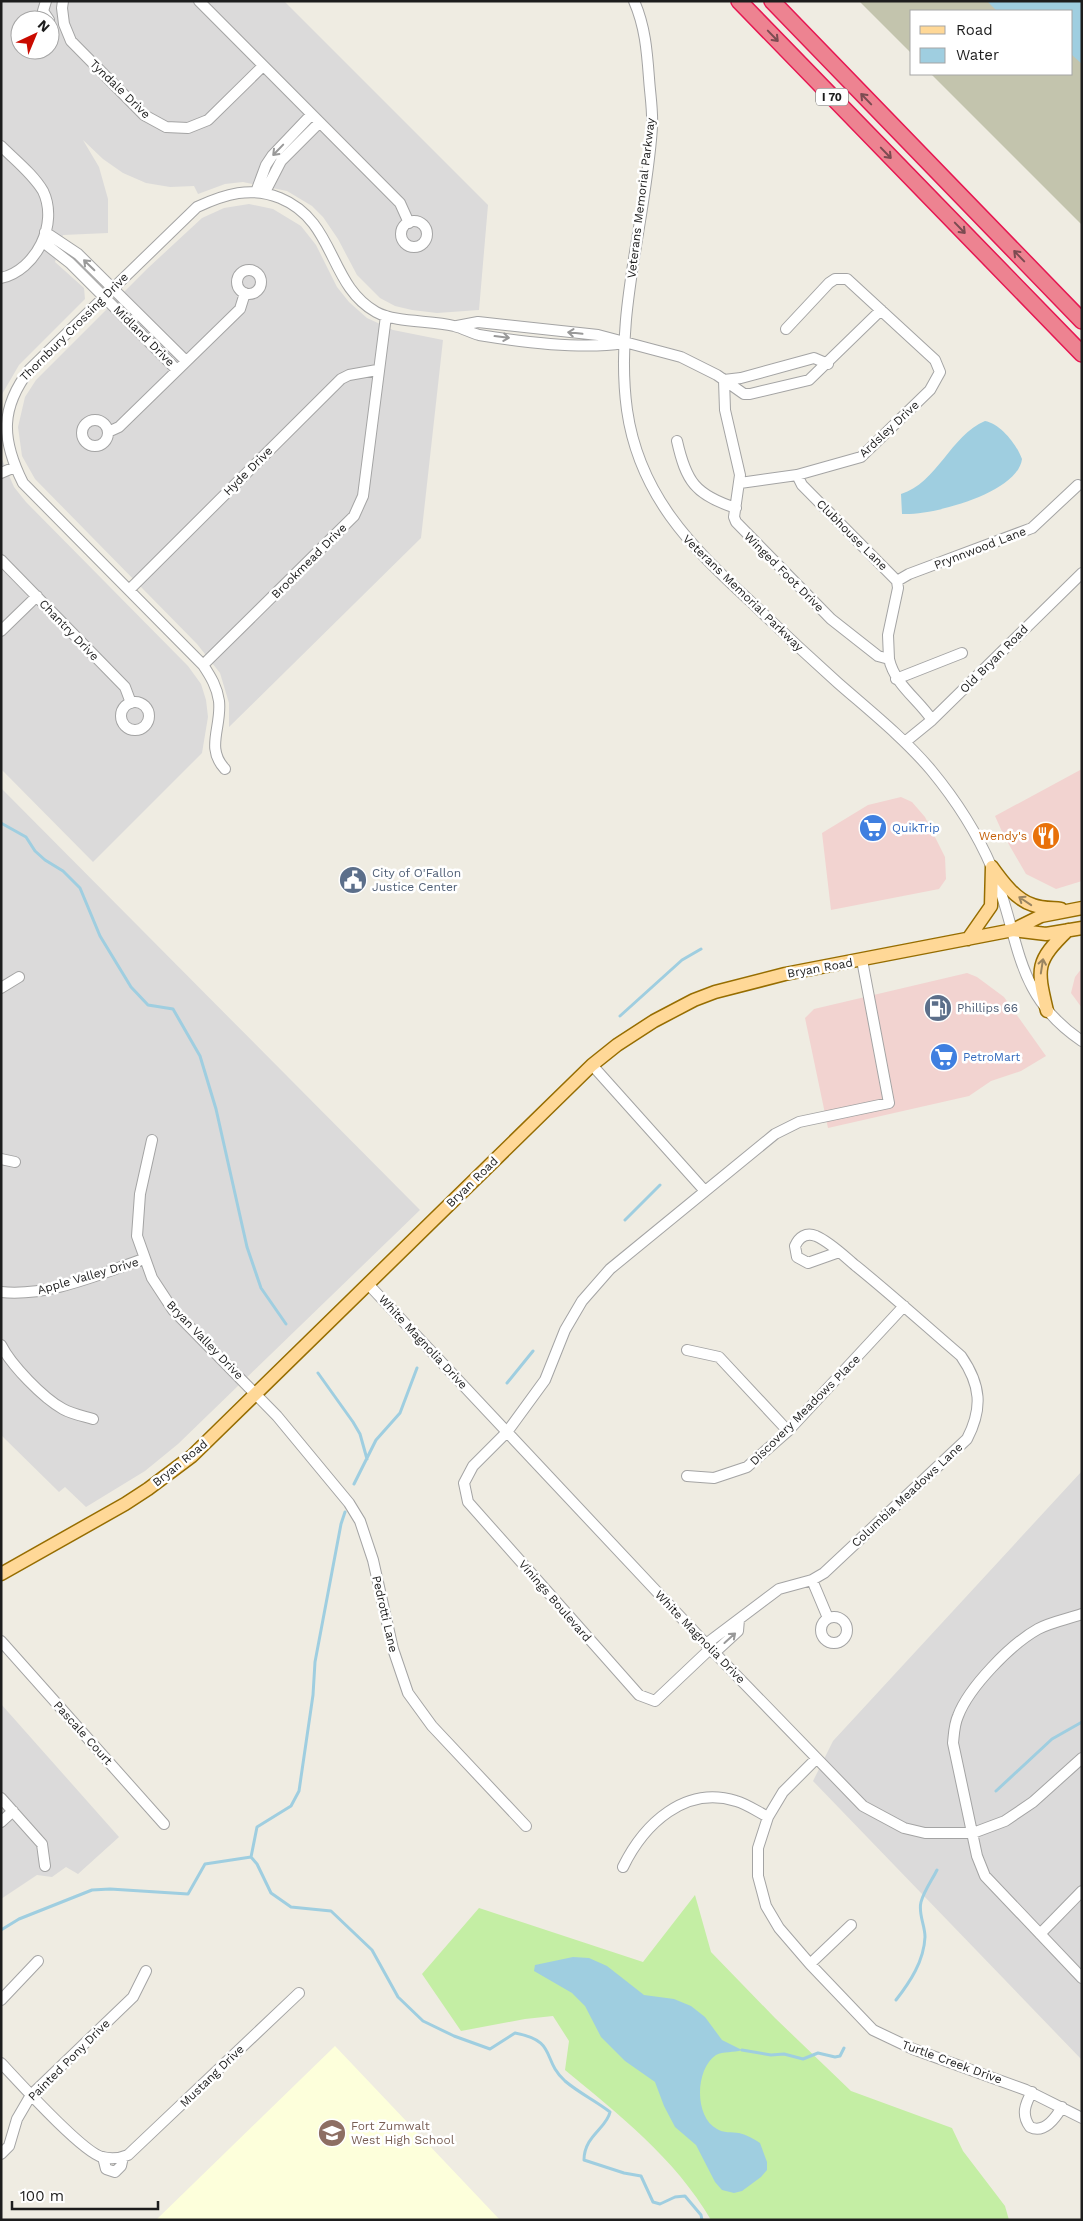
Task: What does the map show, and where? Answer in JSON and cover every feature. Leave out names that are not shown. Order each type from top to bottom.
[{"type":"highway","name":"I 70","points":[[739,1],[1082,354]]},
{"type":"highway","name":"I 70","points":[[772,1],[1082,321]]},
{"type":"highway","points":[[1053,291],[1082,315]]},
{"type":"main road","points":[[992,867],[1006,886],[1032,905],[1077,909]]},
{"type":"main road","points":[[968,939],[991,906],[992,867]]},
{"type":"main road","name":"Bryan Road","points":[[1,1574],[148,1489],[192,1456],[592,1065],[650,1024],[694,1000],[714,992],[785,974],[1013,930],[1041,916],[1077,909]]},
{"type":"main road","name":"Bryan Road","points":[[1013,930],[1046,934],[1082,928]]},
{"type":"main road","points":[[1047,1011],[1040,968],[1043,958],[1051,946],[1068,930]]},
{"type":"street","name":"Tyndale Drive","points":[[63,1],[64,20],[71,41],[144,116],[166,127],[188,128],[208,120],[263,66]]},
{"type":"street","points":[[198,1],[400,203],[409,223]]},
{"type":"street","name":"Veterans Memorial Parkway","points":[[634,1],[644,29],[652,125],[623,343],[627,411],[635,446],[651,486],[671,520],[703,557],[905,742],[955,801],[992,867],[1013,930],[1025,976],[1047,1011],[1082,1041]]},
{"type":"street","points":[[261,192],[281,162],[315,119]]},
{"type":"street","points":[[1,146],[37,181],[44,194],[48,215],[44,237],[23,267],[1,278]]},
{"type":"street","name":"Thornbury Crossing Drive","points":[[225,769],[217,760],[214,750],[220,715],[219,700],[214,682],[203,665],[22,482],[15,467],[6,458],[6,415],[12,393],[30,369],[112,287],[197,207],[219,197],[238,192],[261,192],[292,203],[310,216],[353,292],[375,311],[386,316],[455,326],[478,322],[598,336],[623,343]]},
{"type":"street","name":"Midland Drive","points":[[44,237],[78,254],[186,361]]},
{"type":"street","name":"Midland Drive","points":[[44,237],[177,370]]},
{"type":"street","points":[[623,343],[681,357],[701,366],[744,394],[750,394],[809,380],[828,364],[882,310],[847,279],[835,279],[786,329]]},
{"type":"street","name":"Midland Drive","points":[[108,432],[119,427],[240,309],[245,293]]},
{"type":"street","name":"Ardsley Drive","points":[[740,483],[797,475],[861,457],[930,390],[939,376],[939,367],[935,360],[882,310]]},
{"type":"street","name":"Brookmead Drive","points":[[203,665],[354,516],[363,496],[377,370],[386,316]]},
{"type":"street","points":[[724,380],[741,378],[814,358],[828,364]]},
{"type":"street","name":"Hyde Drive","points":[[129,590],[341,379],[349,375],[377,370]]},
{"type":"street","name":"Winged Foot Drive","points":[[724,380],[724,410],[740,483],[734,517],[739,527],[831,619],[878,656],[889,659]]},
{"type":"street","points":[[677,441],[683,468],[688,477],[711,498],[736,508]]},
{"type":"street","points":[[1,473],[15,467]]},
{"type":"street","name":"Clubhouse Lane","points":[[797,475],[802,485],[897,581],[898,588],[888,635],[889,659]]},
{"type":"street","name":"Prynnwood Lane","points":[[897,581],[909,574],[1032,528],[1078,485]]},
{"type":"street","name":"Chantry Drive","points":[[1,560],[125,687],[131,703]]},
{"type":"street","name":"Old Bryan Road","points":[[905,742],[932,720],[1082,573]]},
{"type":"street","points":[[1,631],[36,596]]},
{"type":"street","points":[[896,679],[962,653]]},
{"type":"street","points":[[889,659],[896,679],[923,706],[932,720]]},
{"type":"street","points":[[507,1432],[545,1380],[565,1330],[582,1301],[610,1269],[704,1190],[775,1134],[799,1122],[890,1103],[862,960]]},
{"type":"street","points":[[1,988],[19,977]]},
{"type":"street","points":[[592,1065],[704,1190]]},
{"type":"street","name":"Bryan Valley Drive","points":[[152,1140],[140,1194],[137,1236],[144,1260],[152,1278],[173,1310],[256,1394]]},
{"type":"street","points":[[1,1159],[16,1162]]},
{"type":"street","name":"Columbia Meadows Lane","points":[[710,1648],[738,1631],[739,1619],[779,1589],[812,1580],[824,1573],[967,1439],[976,1420],[978,1400],[969,1368],[961,1356],[839,1252]]},
{"type":"street","name":"Apple Valley Drive","points":[[1,1292],[46,1290],[144,1260]]},
{"type":"street","name":"White Magnolia Drive","points":[[368,1284],[710,1648],[863,1806],[892,1822],[925,1833],[973,1833],[1005,1821],[1026,1807],[1082,1758]]},
{"type":"street","name":"Discovery Meadows Place","points":[[687,1476],[714,1478],[747,1467],[788,1431],[904,1306]]},
{"type":"street","points":[[1,1346],[20,1371],[51,1400],[66,1410],[92,1419]]},
{"type":"street","points":[[687,1350],[719,1357],[788,1431]]},
{"type":"street","name":"Pedrotti Lane","points":[[256,1394],[337,1488],[360,1521],[373,1560],[393,1649],[408,1693],[432,1726],[526,1826]]},
{"type":"street","name":"Vinings Boulevard","points":[[507,1432],[473,1466],[464,1483],[468,1502],[639,1695],[656,1701],[710,1648]]},
{"type":"street","points":[[812,1580],[828,1618]]},
{"type":"street","points":[[1082,1614],[1040,1628],[1027,1636],[1000,1661],[965,1702],[954,1729],[954,1743],[977,1856],[985,1876],[1082,1978]]},
{"type":"street","name":"Pascale Court","points":[[1,1641],[164,1824]]},
{"type":"street","name":"Turtle Creek Drive","points":[[816,1759],[783,1792],[768,1817],[758,1848],[758,1876],[766,1906],[779,1928],[810,1964],[873,2030],[913,2049],[1032,2092],[1082,2118]]},
{"type":"street","points":[[623,1867],[634,1844],[677,1804],[706,1797],[736,1801],[768,1817]]},
{"type":"street","points":[[1,1798],[42,1844],[44,1866]]},
{"type":"street","points":[[1,1822],[12,1811]]},
{"type":"street","points":[[1040,1934],[1082,1891]]},
{"type":"street","points":[[810,1964],[851,1925]]},
{"type":"street","points":[[1,2000],[38,1961]]},
{"type":"street","name":"Painted Pony Drive","points":[[1,2154],[9,2146],[17,2120],[31,2095],[133,1996],[146,1971]]},
{"type":"street","name":"Mustang Drive","points":[[1,2063],[85,2147],[103,2157],[123,2157],[128,2155],[299,1993]]},
{"type":"street","points":[[1032,2092],[1027,2100],[1024,2115],[1030,2127],[1036,2130],[1043,2128],[1062,2107]]},
{"type":"shaded area","points":[[1,1],[284,1],[488,205],[479,310],[437,313],[412,310],[395,306],[380,298],[357,275],[338,239],[323,217],[312,206],[287,191],[243,182],[225,184],[198,194],[194,186],[170,187],[146,183],[123,173],[103,159],[83,140],[99,167],[108,199],[108,233],[63,235],[55,262],[84,288],[85,299],[19,365],[1,396]]},
{"type":"shaded area","points":[[859,1],[1082,1],[1082,225],[932,75],[1073,75],[1073,10],[910,10],[910,52]]},
{"type":"shaded area","points":[[249,204],[273,209],[301,226],[316,245],[337,287],[349,302],[367,318],[393,330],[443,340],[421,538],[229,727],[229,703],[220,673],[197,644],[35,479],[22,456],[18,427],[25,397],[36,380],[148,268],[202,218],[224,208]]},
{"type":"shaded area","points":[[1,457],[14,487],[26,502],[188,666],[201,684],[206,700],[208,717],[202,753],[93,862],[1,769]]},
{"type":"shaded area","points":[[1082,769],[1082,881],[1056,889],[1026,874],[995,816]]},
{"type":"shaded area","points":[[1,788],[420,1210],[178,1444],[145,1471],[86,1507],[65,1487],[59,1492],[1,1435]]},
{"type":"shaded area","points":[[901,797],[912,802],[925,817],[945,857],[946,879],[939,889],[831,910],[822,833],[868,805]]},
{"type":"shaded area","points":[[1082,968],[1082,1008],[1071,993],[1075,977]]},
{"type":"shaded area","points":[[967,973],[977,977],[1004,997],[1046,1056],[1021,1071],[991,1081],[969,1096],[828,1128],[805,1018],[814,1009]]},
{"type":"shaded area","points":[[1082,1471],[1082,2060],[813,1781],[833,1741]]},
{"type":"shaded area","points":[[1,1704],[119,1837],[78,1874],[66,1867],[52,1877],[37,1875],[1,1899]]},
{"type":"shaded area","name":"Fort Zumwalt West High School","points":[[335,2046],[500,2220],[156,2220]]},
{"type":"green space","points":[[695,1895],[711,1952],[775,2018],[851,2091],[952,2128],[963,2151],[1005,2206],[1009,2220],[711,2220],[697,2198],[663,2157],[625,2120],[565,2070],[569,2041],[553,2016],[525,2019],[461,2031],[422,1974],[479,1908],[643,1962]]},
{"type":"water","points":[[987,1],[1082,1],[1082,64],[1073,56],[1073,10],[996,10]]},
{"type":"water","points":[[985,421],[997,426],[1008,436],[1016,448],[1022,459],[1017,471],[1006,482],[990,492],[971,500],[932,511],[902,514],[901,494],[925,480],[963,437]]},
{"type":"water","points":[[573,1957],[589,1958],[607,1966],[644,1995],[674,1999],[691,2006],[705,2017],[722,2040],[742,2050],[716,2055],[709,2062],[701,2081],[701,2104],[709,2123],[717,2129],[725,2132],[739,2133],[760,2143],[767,2162],[767,2170],[761,2177],[742,2191],[734,2193],[722,2190],[715,2182],[696,2145],[675,2127],[664,2106],[655,2082],[625,2061],[601,2037],[585,2006],[572,1993],[534,1971],[535,1965]]},
{"type":"waterway","points":[[1,823],[26,837],[35,851],[45,860],[63,871],[80,888],[100,936],[131,987],[148,1005],[173,1009],[200,1056],[216,1109],[247,1247],[261,1288],[286,1324]]},
{"type":"waterway","points":[[620,1016],[682,960],[701,949]]},
{"type":"waterway","points":[[625,1220],[660,1185]]},
{"type":"waterway","points":[[507,1383],[533,1351]]},
{"type":"waterway","points":[[354,1484],[376,1440],[400,1413],[417,1368]]},
{"type":"waterway","points":[[318,1373],[360,1434],[367,1459]]},
{"type":"waterway","points":[[251,1857],[257,1827],[291,1806],[299,1791],[313,1695],[315,1662],[341,1524],[345,1512]]},
{"type":"waterway","points":[[996,1791],[1052,1739],[1082,1722]]},
{"type":"waterway","points":[[251,1857],[257,1864],[271,1893],[291,1907],[331,1911],[372,1950],[398,1997],[423,2021],[454,2036],[490,2049],[515,2033],[529,2036],[538,2041],[565,2081],[610,2112],[605,2123],[591,2138],[584,2160],[624,2173],[641,2176],[653,2202],[660,2204],[675,2197],[685,2196],[701,2215],[702,2220]]},
{"type":"waterway","points":[[1,1930],[19,1919],[92,1890],[110,1889],[188,1894],[205,1864],[251,1857]]},
{"type":"waterway","points":[[896,2000],[911,1978],[922,1954],[925,1937],[920,1911],[921,1902],[937,1870]]},
{"type":"waterway","points":[[742,2050],[771,2055],[784,2054],[803,2059],[818,2053],[835,2057],[840,2056],[844,2048]]},
{"type":"place","name":"QuikTrip","points":[[873,828]]},
{"type":"place","name":"Wendy's","points":[[1046,836]]},
{"type":"place","name":"City of O'Fallon Justice Center","points":[[353,880]]},
{"type":"place","name":"Phillips 66","points":[[938,1008]]},
{"type":"place","name":"PetroMart","points":[[944,1057]]},
{"type":"place","name":"Fort Zumwalt West High School","points":[[332,2133]]}]
